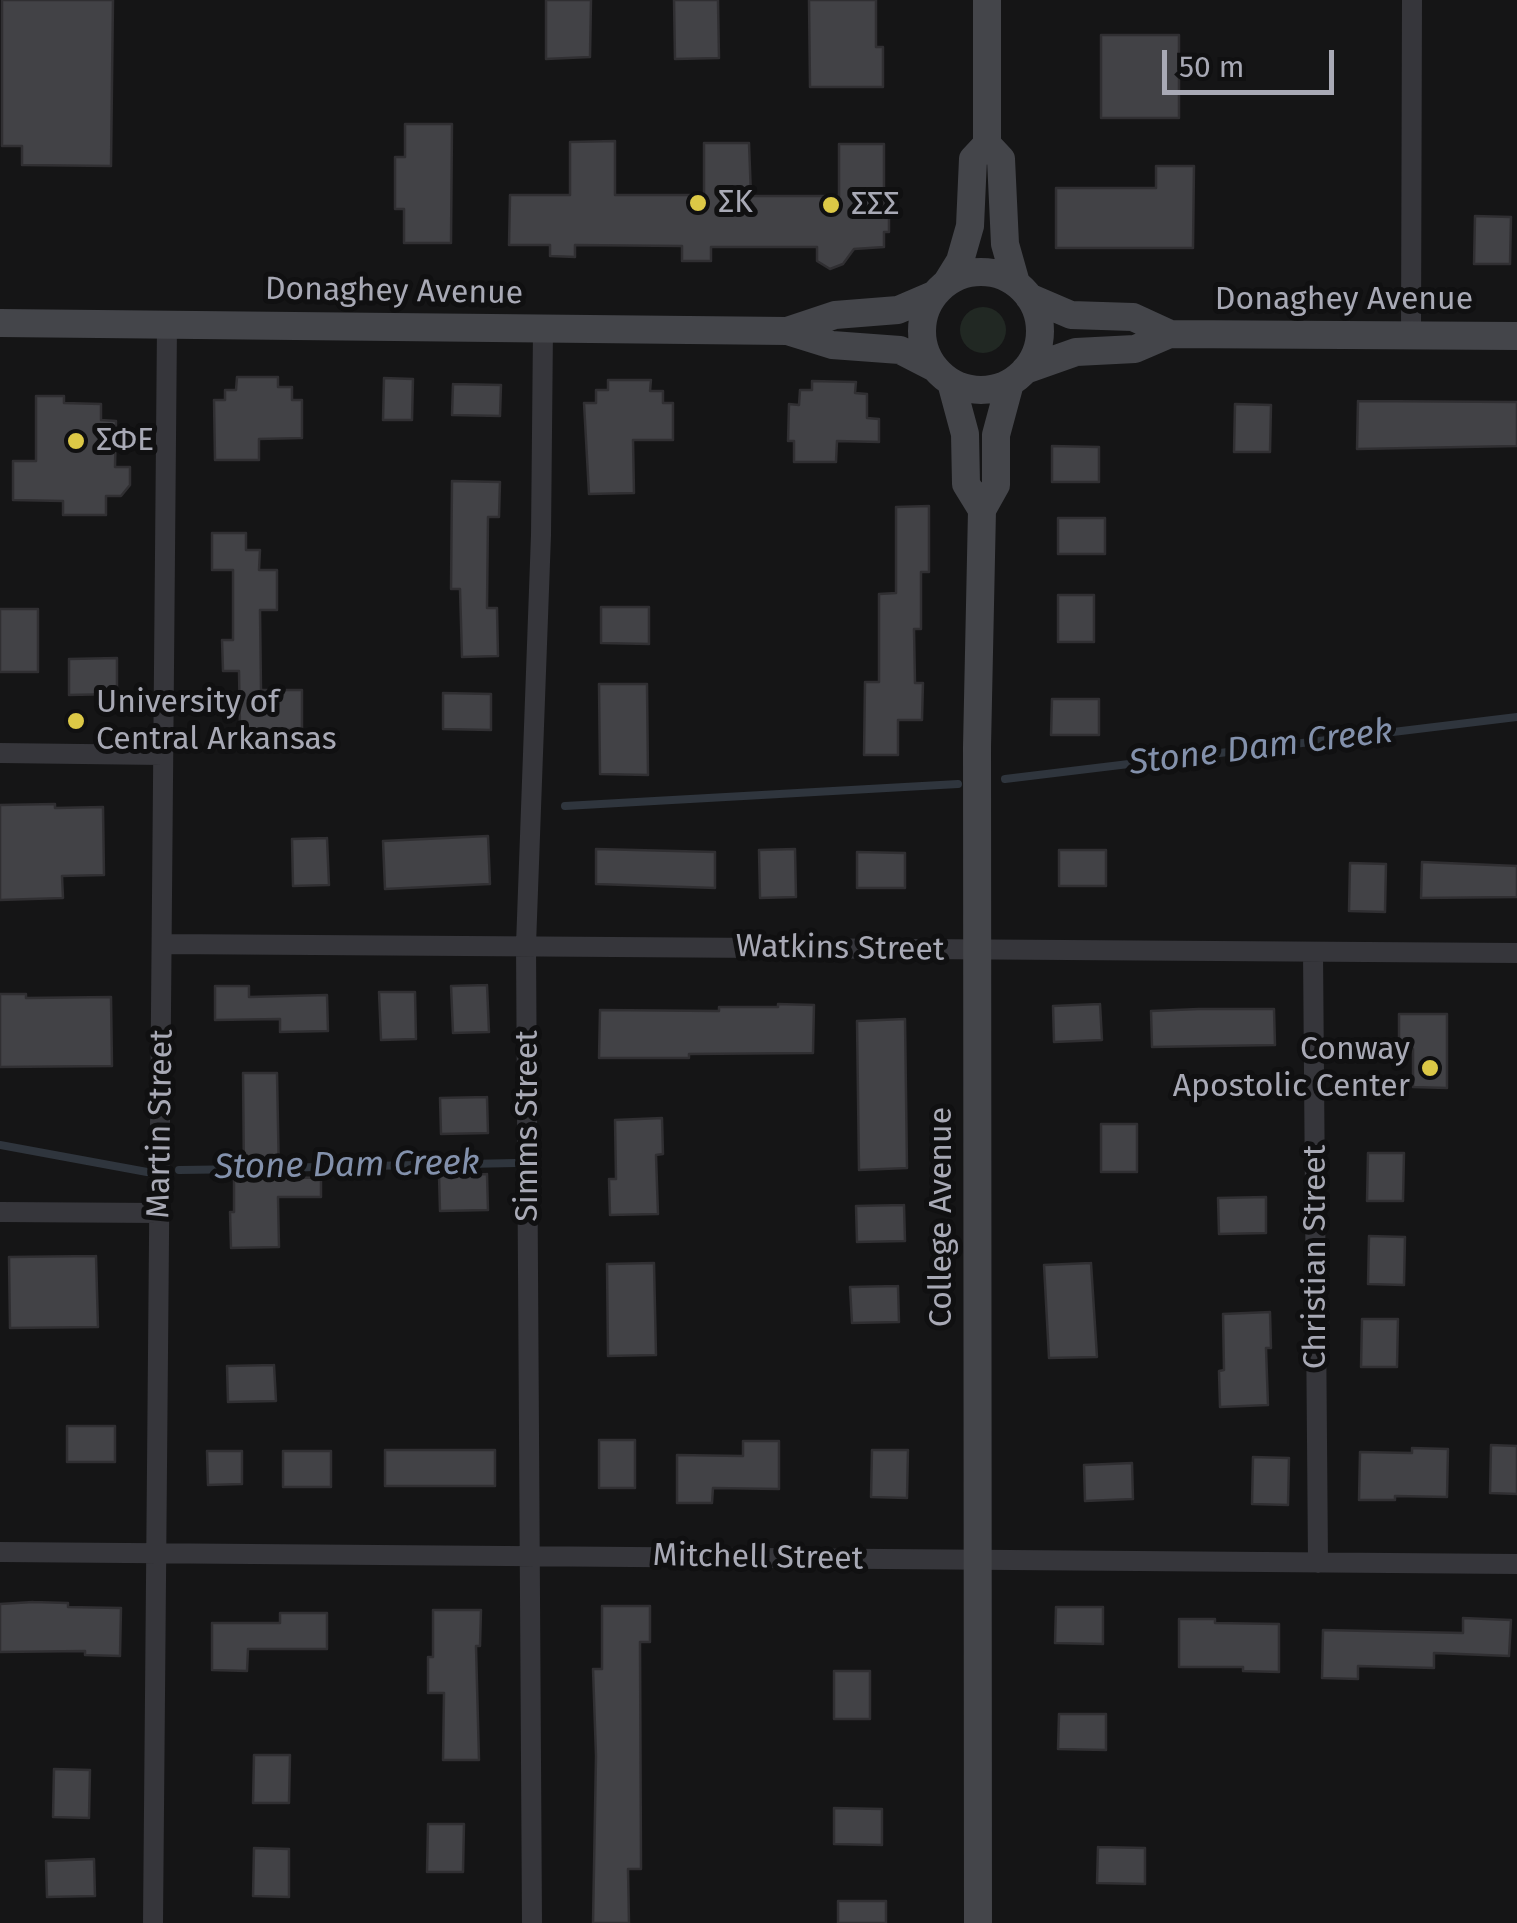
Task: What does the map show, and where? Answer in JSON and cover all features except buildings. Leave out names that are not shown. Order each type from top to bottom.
[{"type":"street","points":[[987,0],[987,144],[973,159],[966,244],[927,306],[922,332],[923,345],[943,375],[962,387],[986,390],[1018,376],[1033,359],[1040,334],[1039,321],[1005,244],[1001,158],[987,144]]},
{"type":"street","points":[[1411,335],[1412,0]]},
{"type":"street","points":[[940,289],[982,271],[994,273],[1023,290]]},
{"type":"street","name":"Donaghey Avenue","points":[[787,331],[834,316],[898,310],[940,289]]},
{"type":"street","name":"Donaghey Avenue","points":[[1023,290],[1071,316],[1132,317],[1170,334]]},
{"type":"street","name":"Donaghey Avenue","points":[[0,322],[787,331],[832,346],[900,350],[943,375]]},
{"type":"street","name":"Martin Street","points":[[153,1923],[168,325]]},
{"type":"street","name":"Simms Street","points":[[532,1923],[526,946],[541,535],[543,329]]},
{"type":"street","name":"Donaghey Avenue","points":[[1018,376],[1076,352],[1135,348],[1170,334],[1517,336]]},
{"type":"street","name":"College Avenue","points":[[943,375],[964,434],[966,484],[982,510]]},
{"type":"street","name":"College Avenue","points":[[978,1923],[980,1560],[975,950],[982,510],[996,484],[996,435],[1018,376]]},
{"type":"street","points":[[0,753],[163,755]]},
{"type":"street","name":"Watkins Street","points":[[163,944],[1517,954]]},
{"type":"street","name":"Christian Street","points":[[1313,952],[1318,1563]]},
{"type":"street","points":[[0,1212],[160,1213]]},
{"type":"street","name":"Mitchell Street","points":[[0,1552],[1517,1564]]},
{"type":"shaded area","points":[[983,307],[999,314],[1006,330],[999,346],[983,353],[967,346],[960,330],[967,314]]},
{"type":"waterway","name":"Stone Dam Creek","points":[[1005,779],[1517,717]]},
{"type":"waterway","name":"Stone Dam Creek","points":[[565,806],[958,784]]},
{"type":"waterway","name":"Stone Dam Creek","points":[[0,1145],[147,1172]]},
{"type":"waterway","name":"Stone Dam Creek","points":[[270,1168],[516,1163]]},
{"type":"waterway","name":"Stone Dam Creek","points":[[179,1170],[251,1169]]},
{"type":"place","name":"ΣΚ","points":[[698,203]]},
{"type":"place","name":"ΣΣΣ","points":[[831,205]]},
{"type":"place","name":"ΣΦΕ","points":[[76,441]]},
{"type":"place","name":"University of Central Arkansas","points":[[76,721]]},
{"type":"place","name":"Conway Apostolic Center","points":[[1430,1068]]}]
